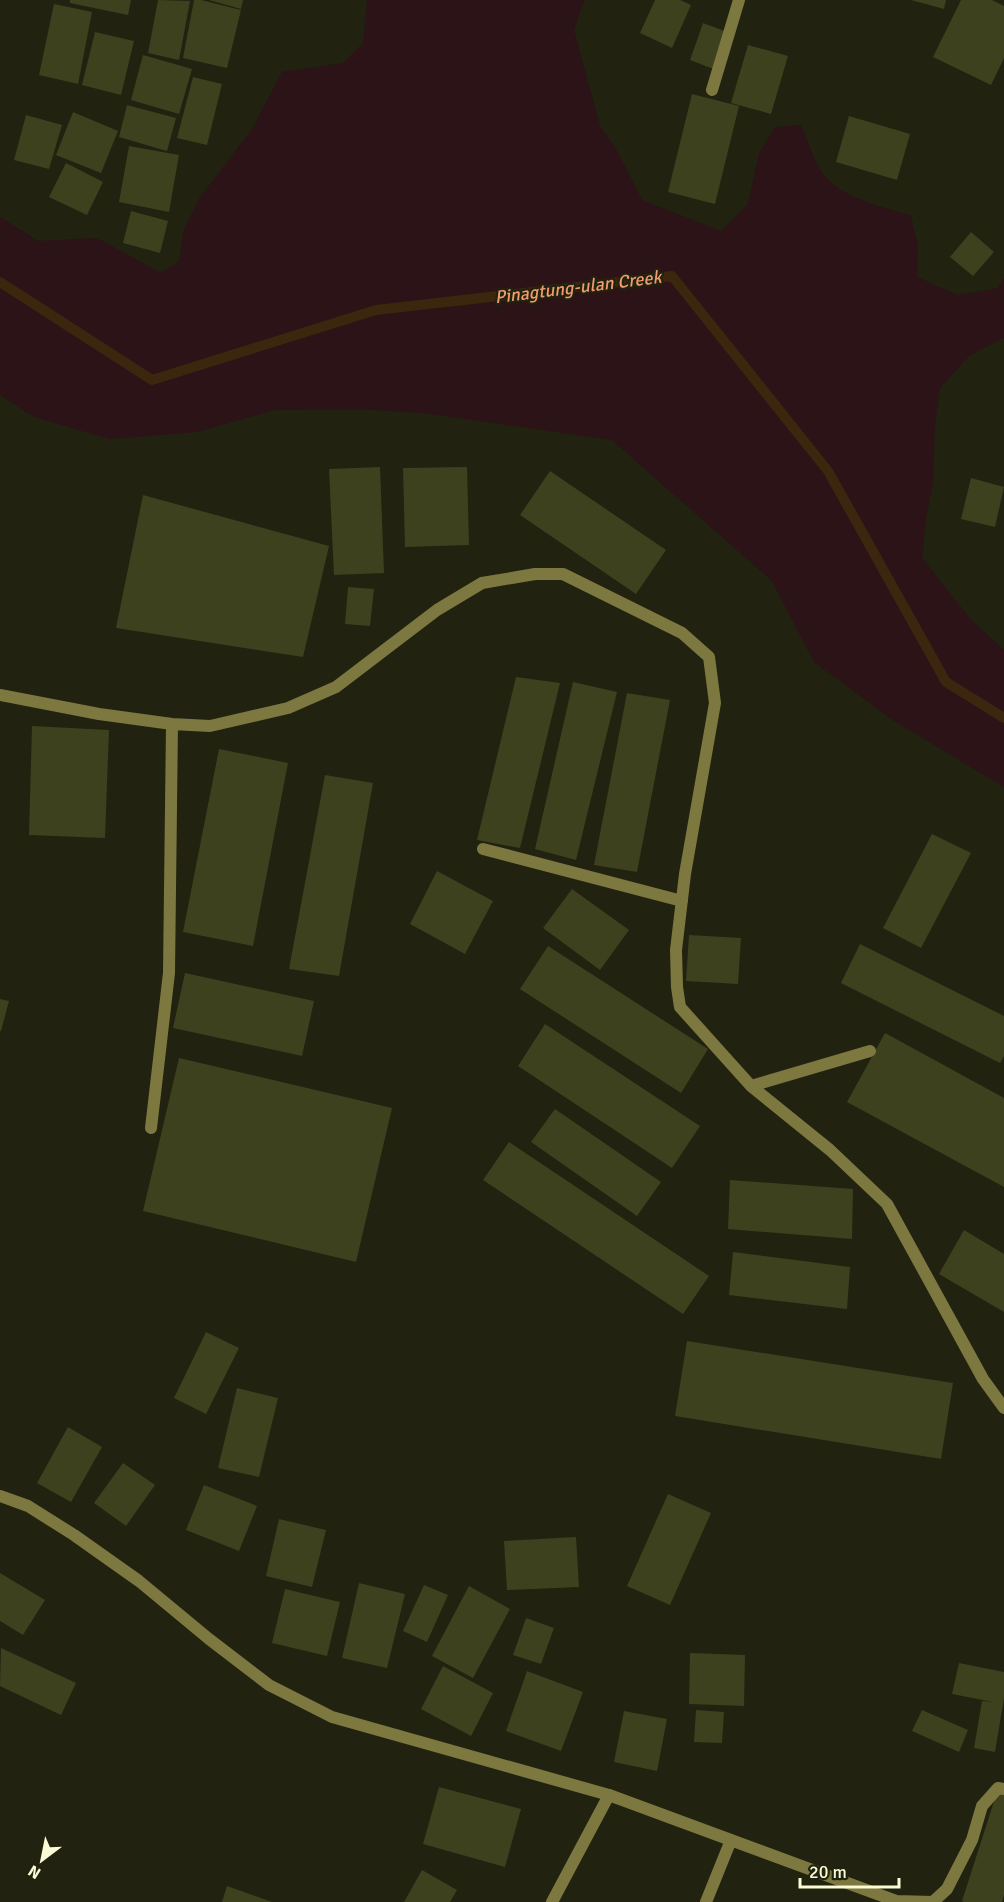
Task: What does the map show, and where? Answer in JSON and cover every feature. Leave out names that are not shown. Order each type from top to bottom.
[{"type":"street","points":[[712,90],[739,0]]},
{"type":"street","points":[[0,695],[99,714],[172,724],[210,726],[288,708],[336,687],[437,610],[482,583],[535,574],[563,574],[682,633],[709,657],[715,703],[676,950],[680,1007],[752,1086],[830,1150],[887,1204],[983,1379],[1004,1408]]},
{"type":"street","points":[[151,1128],[169,973],[172,724]]},
{"type":"street","points":[[483,849],[682,902]]},
{"type":"street","points":[[752,1086],[870,1051]]},
{"type":"street","points":[[0,1496],[28,1506],[74,1535],[139,1581],[269,1685],[333,1717],[609,1795],[896,1901],[932,1902],[947,1889],[972,1840],[982,1806],[998,1788],[1004,1789]]},
{"type":"street","points":[[552,1902],[609,1795]]},
{"type":"street","points":[[706,1902],[731,1840]]},
{"type":"shaded area","points":[[367,0],[584,0],[574,30],[600,126],[615,147],[642,200],[721,231],[748,204],[759,153],[775,127],[801,125],[817,163],[832,183],[852,196],[911,216],[918,247],[917,277],[957,295],[998,288],[1004,278],[1004,339],[968,357],[940,388],[935,426],[933,482],[922,558],[972,621],[1004,650],[1004,787],[891,719],[814,662],[772,581],[612,440],[424,413],[356,409],[275,410],[197,432],[110,439],[34,417],[0,395],[0,217],[38,241],[97,238],[161,273],[179,261],[184,229],[199,199],[252,129],[282,72],[343,63],[363,43]]},
{"type":"building","points":[[70,0],[131,0],[128,15],[70,3]]},
{"type":"building","points":[[158,0],[190,1],[179,60],[148,53]]},
{"type":"building","points":[[194,0],[241,10],[227,68],[183,58]]},
{"type":"building","points":[[209,0],[243,0],[241,9]]},
{"type":"building","points":[[655,0],[680,0],[691,5],[672,48],[640,33]]},
{"type":"building","points":[[911,0],[946,0],[944,9]]},
{"type":"building","points":[[961,0],[992,0],[1004,6],[1004,58],[991,85],[933,57]]},
{"type":"building","points":[[54,4],[92,12],[78,84],[39,75]]},
{"type":"building","points":[[703,23],[730,33],[716,70],[690,60]]},
{"type":"building","points":[[95,32],[134,41],[121,95],[82,85]]},
{"type":"building","points":[[748,45],[788,56],[771,114],[731,103]]},
{"type":"building","points":[[143,55],[192,69],[179,114],[131,100]]},
{"type":"building","points":[[193,77],[222,84],[207,145],[177,138]]},
{"type":"building","points":[[692,94],[739,106],[715,204],[668,192]]},
{"type":"building","points":[[127,105],[176,118],[167,151],[119,137]]},
{"type":"building","points":[[73,112],[118,131],[101,173],[56,155]]},
{"type":"building","points":[[26,115],[62,125],[49,169],[14,160]]},
{"type":"building","points":[[849,116],[910,134],[897,180],[836,162]]},
{"type":"building","points":[[129,146],[179,155],[169,212],[119,202]]},
{"type":"building","points":[[66,163],[103,182],[87,215],[49,197]]},
{"type":"building","points":[[131,211],[168,221],[160,253],[123,243]]},
{"type":"building","points":[[971,232],[994,252],[973,276],[950,257]]},
{"type":"building","points":[[380,467],[384,573],[334,575],[329,469]]},
{"type":"building","points":[[467,467],[469,545],[405,547],[403,468]]},
{"type":"building","points":[[550,471],[666,550],[636,594],[520,515]]},
{"type":"building","points":[[971,478],[1004,487],[995,527],[961,519]]},
{"type":"building","points":[[143,495],[329,546],[303,657],[116,628]]},
{"type":"building","points":[[348,587],[374,589],[370,626],[345,624]]},
{"type":"building","points":[[516,677],[560,683],[520,848],[477,840]]},
{"type":"building","points":[[573,682],[617,692],[576,860],[535,849]]},
{"type":"building","points":[[627,693],[670,700],[637,872],[594,865]]},
{"type":"building","points":[[32,726],[109,730],[105,838],[29,835]]},
{"type":"building","points":[[219,749],[288,763],[253,946],[183,932]]},
{"type":"building","points":[[325,775],[373,783],[339,976],[289,969]]},
{"type":"building","points":[[932,834],[971,853],[921,948],[883,928]]},
{"type":"building","points":[[437,871],[493,901],[465,954],[410,924]]},
{"type":"building","points":[[572,889],[629,930],[600,970],[543,928]]},
{"type":"building","points":[[689,935],[741,938],[738,984],[686,981]]},
{"type":"building","points":[[860,944],[1004,1016],[1004,1056],[1000,1063],[841,983]]},
{"type":"building","points":[[548,946],[708,1049],[681,1093],[520,989]]},
{"type":"building","points":[[185,973],[314,1001],[302,1056],[173,1028]]},
{"type":"building","points":[[0,999],[9,1001],[1,1031],[0,1031]]},
{"type":"building","points":[[545,1024],[700,1126],[672,1168],[518,1066]]},
{"type":"building","points":[[885,1033],[1004,1098],[1004,1187],[847,1102]]},
{"type":"building","points":[[179,1058],[392,1108],[356,1262],[143,1211]]},
{"type":"building","points":[[555,1109],[661,1182],[637,1216],[531,1142]]},
{"type":"building","points":[[509,1142],[709,1276],[683,1314],[483,1180]]},
{"type":"building","points":[[730,1180],[853,1189],[852,1239],[728,1229]]},
{"type":"building","points":[[964,1230],[1004,1254],[1004,1312],[939,1274]]},
{"type":"building","points":[[733,1252],[850,1267],[847,1309],[729,1295]]},
{"type":"building","points":[[206,1332],[239,1348],[206,1414],[174,1398]]},
{"type":"building","points":[[687,1341],[953,1383],[941,1459],[675,1416]]},
{"type":"building","points":[[237,1388],[278,1398],[259,1477],[218,1468]]},
{"type":"building","points":[[68,1427],[102,1447],[71,1502],[37,1483]]},
{"type":"building","points":[[123,1463],[155,1485],[126,1526],[94,1503]]},
{"type":"building","points":[[204,1485],[257,1506],[239,1551],[186,1530]]},
{"type":"building","points":[[668,1494],[711,1513],[670,1605],[627,1586]]},
{"type":"building","points":[[279,1519],[326,1530],[312,1587],[266,1576]]},
{"type":"building","points":[[576,1537],[579,1587],[507,1590],[504,1541]]},
{"type":"building","points":[[0,1573],[45,1600],[23,1635],[0,1621]]},
{"type":"building","points":[[359,1583],[405,1594],[387,1668],[342,1658]]},
{"type":"building","points":[[424,1585],[448,1595],[427,1642],[403,1631]]},
{"type":"building","points":[[469,1586],[510,1609],[473,1678],[432,1656]]},
{"type":"building","points":[[285,1589],[340,1602],[327,1656],[272,1643]]},
{"type":"building","points":[[526,1618],[554,1628],[541,1664],[513,1655]]},
{"type":"building","points":[[1,1648],[76,1683],[61,1715],[0,1686]]},
{"type":"building","points":[[690,1653],[745,1655],[744,1706],[689,1704]]},
{"type":"building","points":[[959,1663],[1004,1672],[1004,1698],[995,1752],[974,1748],[982,1701],[993,1702],[952,1694]]},
{"type":"building","points":[[443,1666],[493,1693],[471,1736],[421,1709]]},
{"type":"building","points":[[527,1671],[583,1692],[561,1751],[506,1731]]},
{"type":"building","points":[[696,1710],[724,1712],[722,1743],[694,1742]]},
{"type":"building","points":[[922,1710],[968,1730],[959,1752],[912,1731]]},
{"type":"building","points":[[624,1711],[667,1719],[657,1771],[614,1762]]},
{"type":"building","points":[[439,1787],[521,1809],[505,1867],[423,1844]]},
{"type":"building","points":[[997,1792],[1004,1794],[1004,1895],[1002,1902],[964,1902],[962,1901]]},
{"type":"building","points":[[422,1870],[457,1890],[450,1902],[404,1902]]},
{"type":"building","points":[[227,1886],[272,1902],[222,1902]]},
{"type":"waterway","name":"Pinagtung-ulan Creek","points":[[0,282],[152,380],[376,310],[672,276],[828,471],[946,682],[1004,718]]}]
